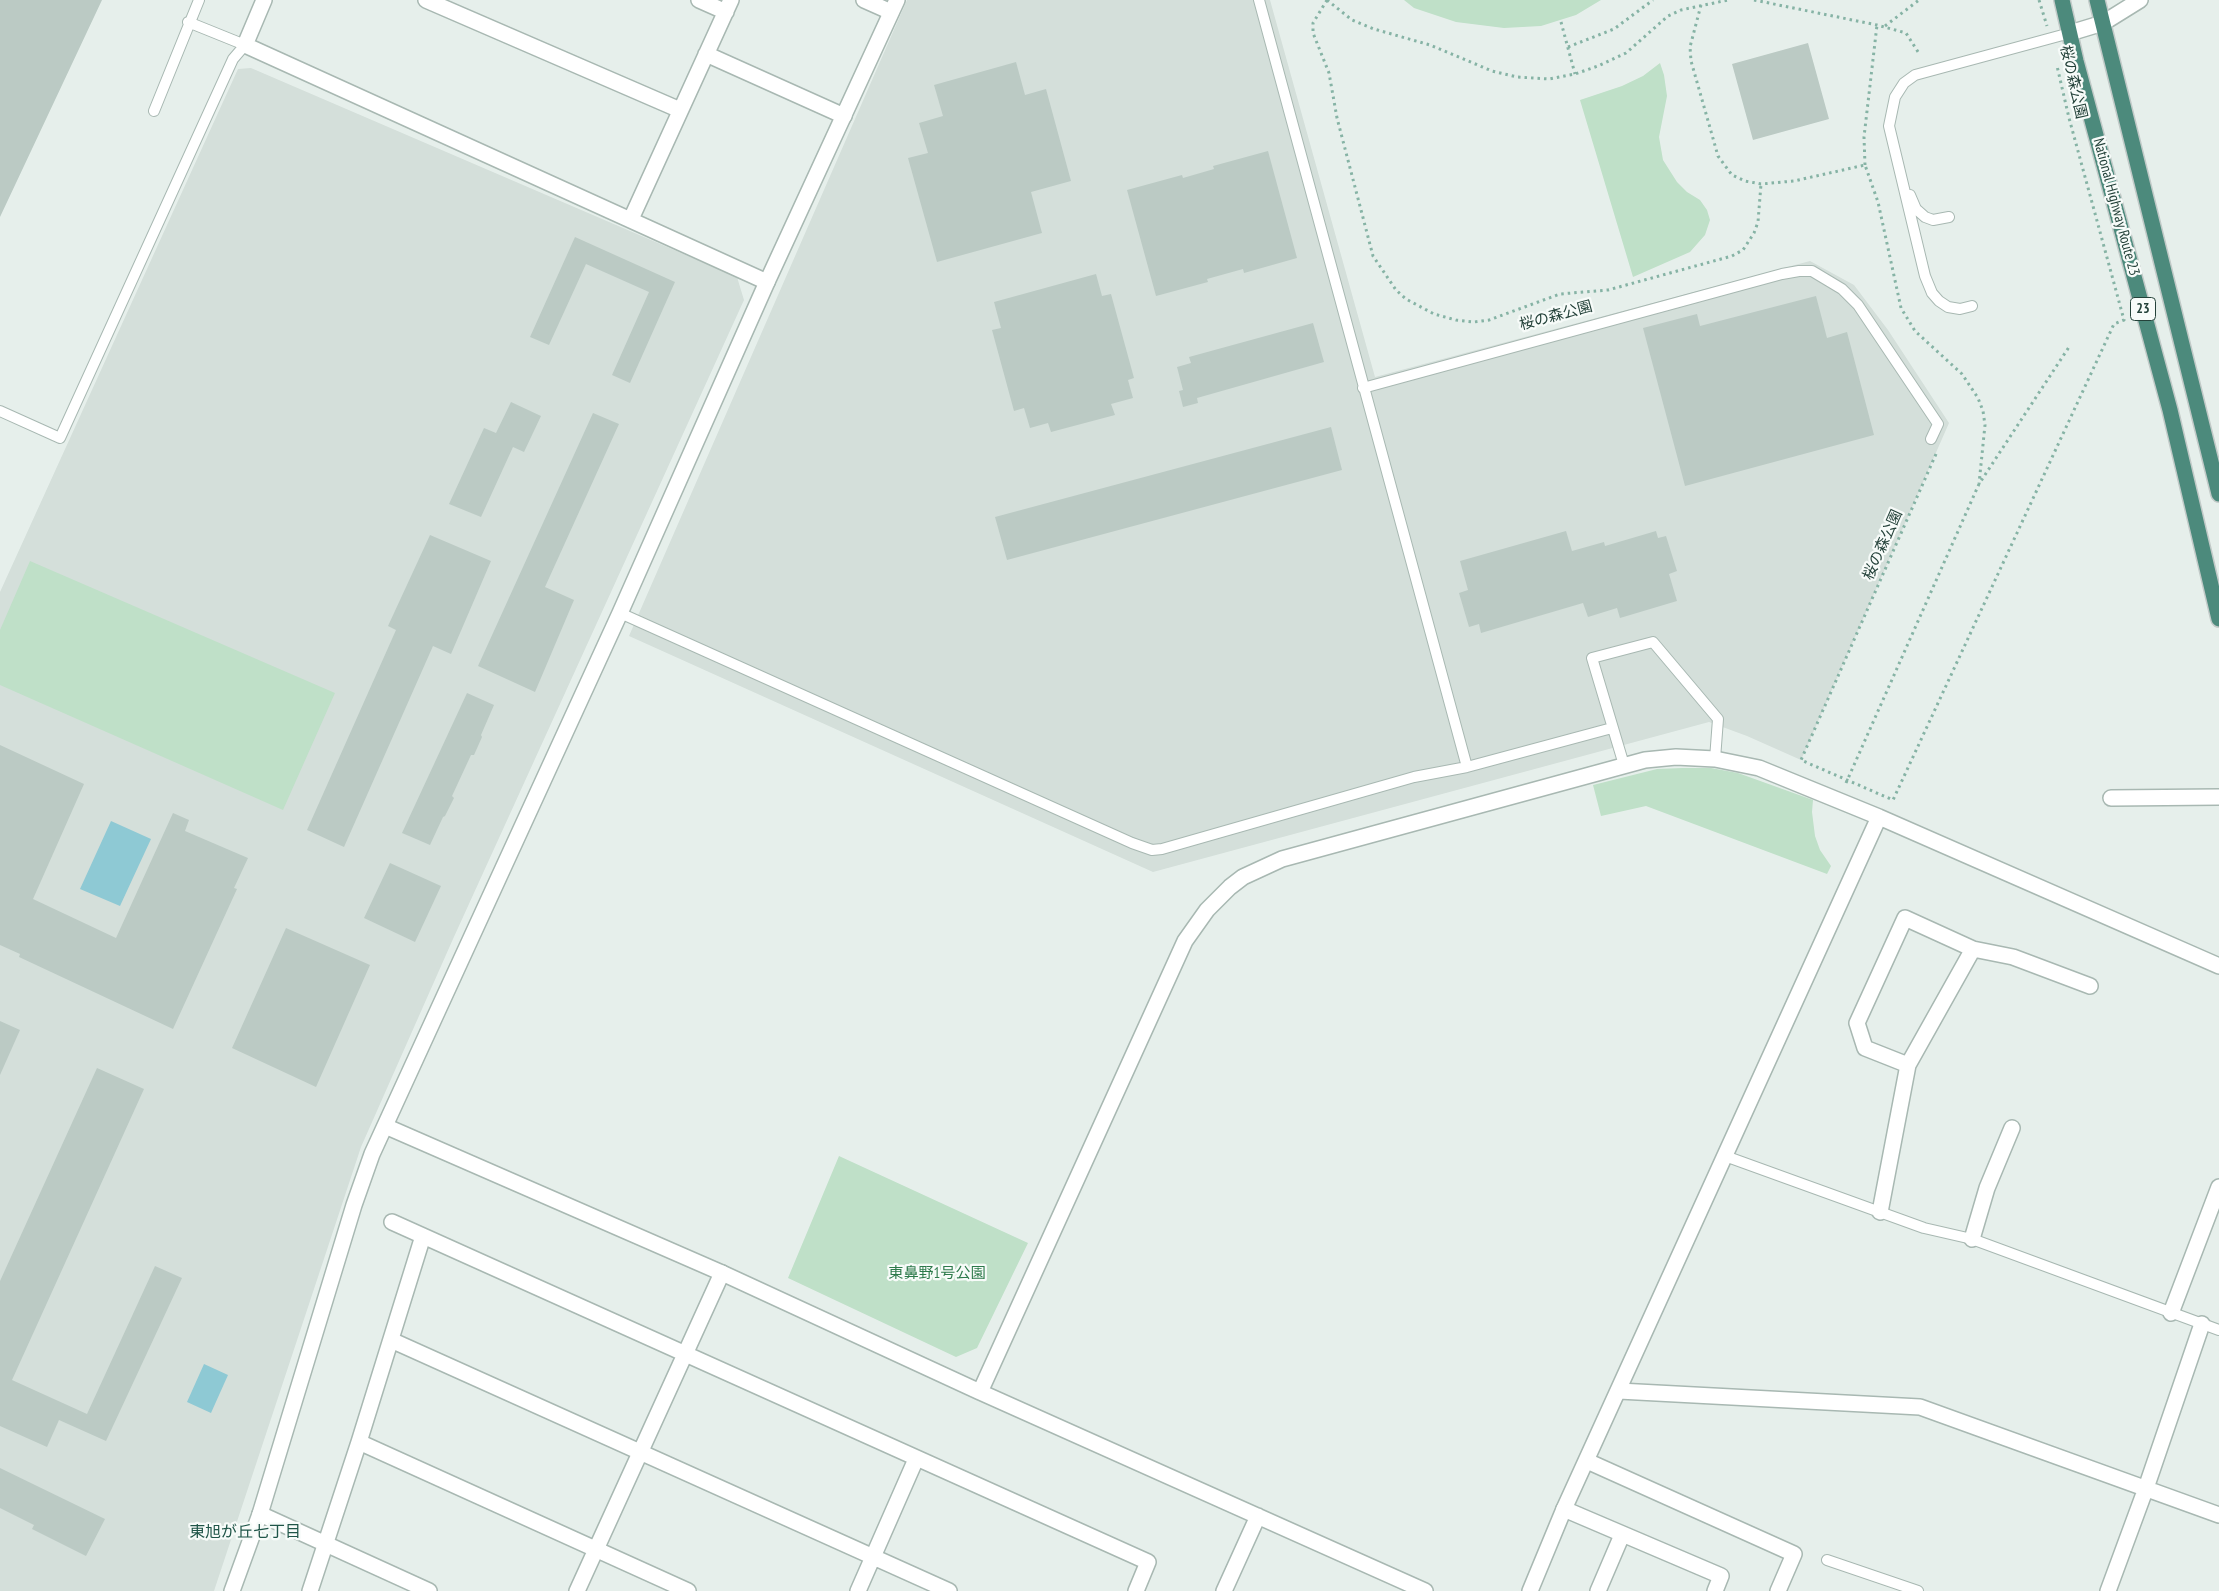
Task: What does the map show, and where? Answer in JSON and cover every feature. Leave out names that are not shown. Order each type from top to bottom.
[{"type":"highway","name":"National Highway Route 23","points":[[2062,0],[2167,400],[2219,619]]},
{"type":"highway","name":"National Highway Route 23","points":[[2096,0],[2219,494]]},
{"type":"street","points":[[264,0],[245,45],[767,282]]},
{"type":"street","points":[[426,0],[680,110]]},
{"type":"street","points":[[631,219],[728,6],[699,0]]},
{"type":"street","points":[[232,1591],[260,1514],[354,1206],[372,1154],[620,613],[767,282],[894,6],[864,0]]},
{"type":"street","points":[[2070,33],[2103,23],[2140,0]]},
{"type":"street","points":[[706,54],[844,116]]},
{"type":"street","points":[[980,1392],[1185,941],[1207,910],[1243,877],[1282,859],[1624,765],[1661,758],[1714,759],[1759,768],[1879,817],[2219,966]]},
{"type":"street","points":[[2112,798],[2219,797]]},
{"type":"street","points":[[1530,1591],[1564,1509],[1879,817]]},
{"type":"street","points":[[1908,1065],[1865,1048],[1857,1022],[1905,918],[1973,949],[2013,957],[2090,986]]},
{"type":"street","points":[[1880,1212],[1908,1065],[1973,949]]},
{"type":"street","points":[[385,1126],[722,1273],[980,1392],[1424,1591]]},
{"type":"street","points":[[1972,1239],[1986,1188],[2012,1128]]},
{"type":"street","points":[[2170,1313],[2219,1187]]},
{"type":"street","points":[[392,1222],[1148,1562],[1136,1591]]},
{"type":"street","points":[[310,1591],[423,1236]]},
{"type":"street","points":[[577,1591],[722,1273]]},
{"type":"street","points":[[2108,1591],[2146,1488],[2202,1324]]},
{"type":"street","points":[[391,1340],[948,1591]]},
{"type":"street","points":[[1619,1391],[1920,1407],[2219,1514]]},
{"type":"street","points":[[359,1442],[688,1591]]},
{"type":"street","points":[[858,1591],[916,1459]]},
{"type":"street","points":[[1587,1460],[1794,1554],[1778,1591]]},
{"type":"street","points":[[1564,1509],[1721,1576],[1715,1591]]},
{"type":"street","points":[[260,1514],[429,1591]]},
{"type":"street","points":[[1224,1591],[1258,1516]]},
{"type":"street","points":[[1598,1591],[1622,1535]]},
{"type":"lane","points":[[154,111],[188,22],[199,0]]},
{"type":"lane","points":[[1259,0],[1466,767]]},
{"type":"lane","points":[[0,411],[60,438],[233,59],[245,45],[188,22]]},
{"type":"lane","points":[[1972,306],[1960,309],[1948,307],[1932,293],[1920,258],[1889,126],[1895,97],[1904,83],[1916,75],[2070,33]]},
{"type":"lane","points":[[1900,168],[1916,209],[1925,217],[1933,220],[1949,217]]},
{"type":"lane","points":[[1363,388],[1782,274],[1812,271],[1842,289],[1858,305],[1938,424],[1930,439]]},
{"type":"lane","points":[[620,613],[1146,849],[1162,849],[1414,777],[1466,767],[1612,728]]},
{"type":"lane","points":[[1624,765],[1592,658],[1653,642],[1718,719],[1714,759]]},
{"type":"lane","points":[[1725,1156],[1924,1228],[1972,1239],[2219,1330]]},
{"type":"lane","points":[[1827,1560],[1918,1591]]},
{"type":"path","points":[[1728,0],[1701,5],[1668,16],[1626,53],[1575,74],[1549,79],[1517,77],[1492,71],[1430,44],[1374,29],[1352,20],[1327,0],[1313,23],[1313,33],[1329,73],[1337,118],[1373,256],[1396,290],[1412,303],[1434,314],[1456,320],[1474,322],[1489,320],[1560,294],[1608,290],[1732,256],[1743,250],[1754,233],[1758,222],[1761,184]]},
{"type":"path","points":[[1568,47],[1614,29],[1653,0]]},
{"type":"path","points":[[1754,0],[1877,25],[1906,34],[1920,55]]},
{"type":"path","points":[[1884,27],[1919,0]]},
{"type":"path","name":"桜の森公園","points":[[1937,450],[1801,760],[1847,782],[1893,800],[2114,324],[2124,320],[2069,118],[2051,38],[2039,0]]},
{"type":"path","points":[[1701,5],[1690,47],[1691,61],[1718,156],[1732,175],[1745,181],[1761,184],[1794,181],[1865,164]]},
{"type":"path","points":[[1561,22],[1575,74]]},
{"type":"path","points":[[1877,25],[1864,137],[1865,164],[1878,202],[1902,308],[1915,332],[1962,374],[1980,405],[1985,425],[1980,484]]},
{"type":"path","points":[[1845,786],[1980,484],[2069,347]]},
{"type":"shaded area","points":[[907,0],[1270,0],[1375,377],[1810,261],[1854,285],[1888,330],[1949,423],[1801,760],[1747,736],[1709,722],[1153,872],[629,636]]},
{"type":"shaded area","points":[[251,68],[737,277],[744,300],[453,939],[361,1147],[214,1591],[0,1591],[0,592],[238,69]]},
{"type":"green space","points":[[1404,0],[1601,0],[1576,15],[1541,26],[1504,28],[1456,22],[1414,8]]},
{"type":"green space","points":[[1660,63],[1667,96],[1659,137],[1663,160],[1677,182],[1687,192],[1700,200],[1707,210],[1710,220],[1705,235],[1690,252],[1633,277],[1580,100],[1622,86],[1643,76]]},
{"type":"green space","points":[[30,561],[335,693],[283,810],[0,685],[0,630]]},
{"type":"green space","points":[[1711,768],[1738,773],[1813,800],[1812,812],[1815,836],[1820,850],[1831,866],[1827,874],[1646,806],[1601,816],[1593,785],[1657,769]]},
{"type":"green space","name":"東鼻野1号公園","points":[[839,1156],[1028,1243],[977,1348],[956,1357],[788,1278]]},
{"type":"water","points":[[111,821],[151,839],[120,906],[80,889]]},
{"type":"water","points":[[204,1364],[228,1375],[211,1413],[187,1402]]},
{"type":"building","points":[[0,0],[102,0],[0,217]]},
{"type":"building","points":[[1808,43],[1829,119],[1753,140],[1732,64]]},
{"type":"building","points":[[1016,62],[1025,95],[1046,89],[1071,181],[1031,192],[1042,233],[937,262],[908,158],[928,153],[919,123],[943,116],[934,85]]},
{"type":"building","points":[[1268,151],[1297,258],[1244,273],[1243,269],[1207,279],[1208,282],[1156,296],[1127,190],[1182,175],[1183,178],[1214,169],[1213,166]]},
{"type":"building","points":[[575,237],[675,282],[630,383],[612,375],[649,292],[586,264],[549,345],[530,337]]},
{"type":"building","points":[[1096,274],[1102,296],[1111,294],[1134,378],[1128,380],[1133,398],[1111,404],[1115,415],[1051,432],[1048,423],[1030,428],[1024,408],[1014,411],[992,330],[1001,328],[994,302]]},
{"type":"building","points":[[1816,296],[1827,338],[1847,332],[1874,435],[1685,486],[1643,328],[1697,314],[1700,326]]},
{"type":"building","points":[[1313,323],[1324,362],[1197,398],[1198,403],[1183,407],[1179,391],[1183,390],[1177,367],[1191,363],[1189,357]]},
{"type":"building","points":[[511,402],[541,416],[524,452],[513,447],[481,517],[449,504],[484,428],[496,433]]},
{"type":"building","points":[[593,413],[619,424],[545,587],[574,600],[535,692],[478,666]]},
{"type":"building","points":[[1331,427],[1342,470],[1007,560],[995,517]]},
{"type":"building","points":[[1566,531],[1572,551],[1604,542],[1605,546],[1656,531],[1658,538],[1666,536],[1677,571],[1669,574],[1677,601],[1620,618],[1617,608],[1588,617],[1583,603],[1481,633],[1479,624],[1469,627],[1459,593],[1468,590],[1460,561]]},
{"type":"building","points":[[430,535],[491,561],[451,654],[433,646],[344,847],[307,830],[396,630],[388,626]]},
{"type":"building","points":[[467,693],[494,705],[474,755],[471,755],[452,796],[454,798],[430,845],[402,833]]},
{"type":"building","points":[[0,745],[84,784],[33,899],[116,938],[173,813],[189,820],[185,831],[248,858],[234,888],[237,889],[173,1029],[19,957],[20,954],[0,945]]},
{"type":"building","points":[[390,863],[441,886],[415,942],[364,918]]},
{"type":"building","points":[[286,928],[370,965],[316,1087],[232,1048]]},
{"type":"building","points":[[0,1021],[20,1030],[0,1075]]},
{"type":"building","points":[[97,1068],[144,1089],[12,1380],[87,1414],[155,1266],[182,1278],[106,1441],[59,1420],[47,1447],[0,1426],[0,1281]]},
{"type":"building","points":[[0,1468],[105,1519],[86,1556],[32,1529],[34,1525],[0,1508]]},
{"type":"district","name":"東旭が丘七丁目","points":[[245,1532]]}]
